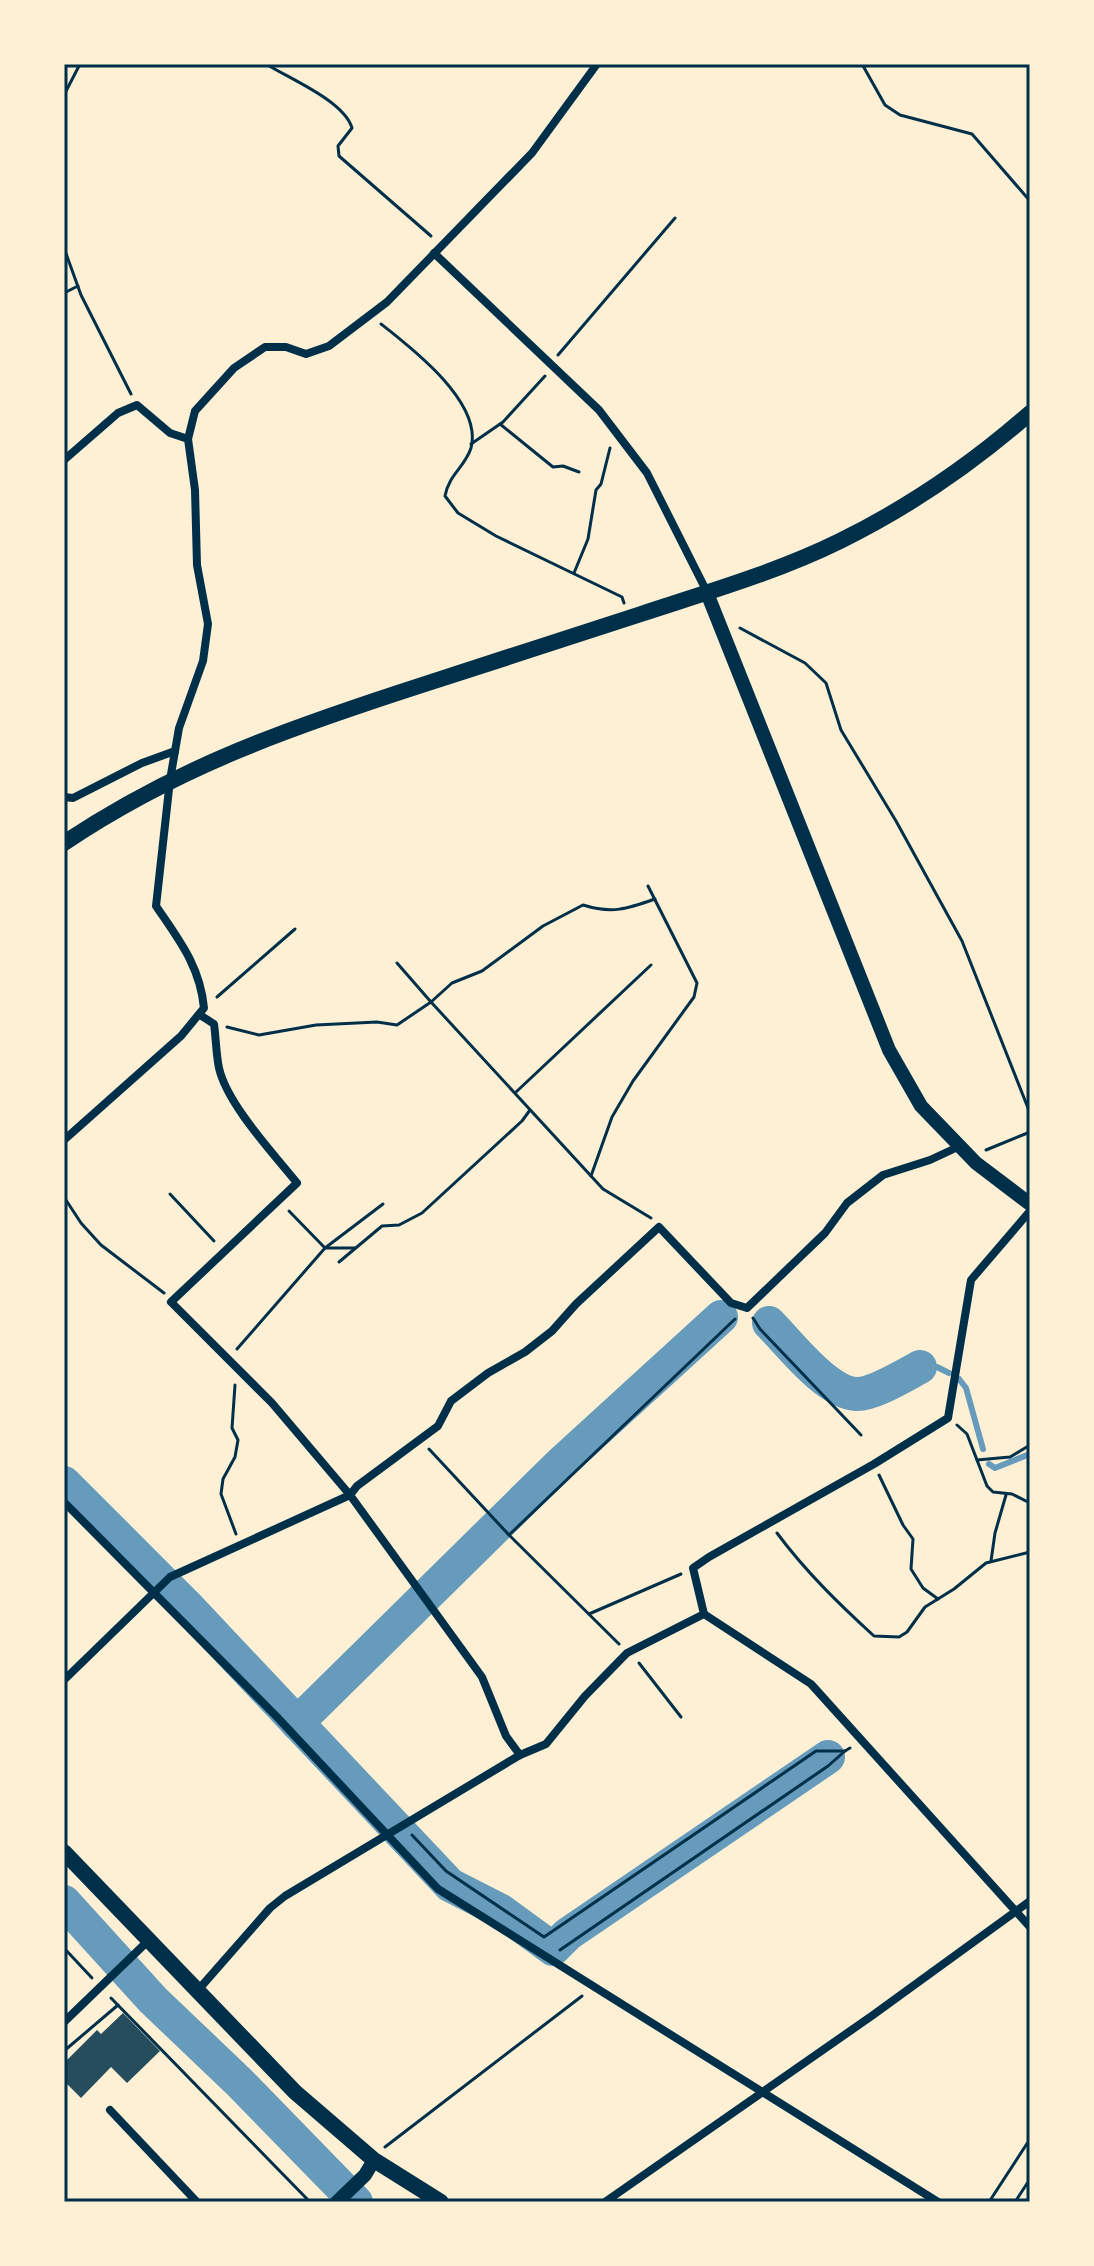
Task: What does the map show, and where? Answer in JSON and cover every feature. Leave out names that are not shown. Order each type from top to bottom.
[{"type":"main road","points":[[64,843],[170,780],[289,728],[707,593],[818,551],[888,515],[966,465],[1030,413]]},
{"type":"main road","points":[[64,1852],[146,1943],[199,1989],[295,2092],[374,2160],[435,2201]]},
{"type":"street","points":[[64,1140],[181,1036],[202,1011],[202,990],[191,958],[156,906],[179,728],[203,661],[208,624],[197,565],[195,490],[188,439],[195,411],[234,368],[265,347],[286,347],[306,354],[329,346],[387,302],[532,153],[597,64]]},
{"type":"street","points":[[434,253],[599,410],[647,473],[723,631],[889,1050],[921,1106],[976,1163],[1030,1204]]},
{"type":"street","points":[[64,460],[118,413],[137,405],[170,433],[188,439]]},
{"type":"street","points":[[64,797],[73,798],[142,763],[175,751]]},
{"type":"street","points":[[202,1011],[214,1024],[219,1069],[225,1084],[252,1126],[297,1183],[172,1301],[235,1369],[272,1403],[350,1495],[482,1677],[506,1736],[520,1755]]},
{"type":"street","points":[[64,1680],[170,1577],[350,1495],[357,1486],[421,1441],[438,1426],[451,1401],[552,1331],[576,1304],[659,1227],[731,1303],[747,1308],[825,1233],[847,1203],[883,1175],[930,1160],[960,1146]]},
{"type":"street","points":[[1030,1211],[971,1280],[948,1418],[693,1568],[704,1614],[811,1684],[1030,1927]]},
{"type":"street","points":[[64,1502],[156,1591],[438,1889],[938,2202]]},
{"type":"street","points":[[199,1989],[270,1908],[385,1835],[520,1755],[546,1744],[585,1696],[627,1653],[704,1614]]},
{"type":"street","points":[[605,2202],[1030,1901]]},
{"type":"street","points":[[64,2022],[146,1943]]},
{"type":"street","points":[[110,2110],[197,2202]]},
{"type":"street","points":[[337,2202],[365,2175],[374,2160]]},
{"type":"path","points":[[64,95],[80,64]]},
{"type":"path","points":[[266,64],[349,117],[352,128],[338,146],[339,156],[442,245]]},
{"type":"path","points":[[862,64],[885,105],[900,115],[972,134],[1030,201]]},
{"type":"path","points":[[471,444],[500,424],[675,218]]},
{"type":"path","points":[[64,248],[78,286],[137,405]]},
{"type":"path","points":[[64,293],[78,286]]},
{"type":"path","points":[[369,316],[438,373],[454,393],[473,430],[470,451],[447,482],[445,496],[458,513],[496,536],[622,597],[628,618]]},
{"type":"path","points":[[500,424],[553,467],[563,466],[579,472]]},
{"type":"path","points":[[574,574],[588,539],[596,490],[601,484],[609,456],[612,428]]},
{"type":"path","points":[[723,631],[734,625],[805,663],[826,683],[841,730],[896,821],[962,941],[1030,1113]]},
{"type":"path","points":[[591,1176],[612,1117],[633,1081],[694,997],[697,983],[648,886]]},
{"type":"path","points":[[214,1024],[259,1035],[316,1025],[377,1022],[397,1025],[452,983],[482,971],[543,926],[583,905],[604,911],[630,908],[655,899]]},
{"type":"path","points":[[202,1011],[295,929]]},
{"type":"path","points":[[397,963],[603,1189],[648,1214],[659,1227]]},
{"type":"path","points":[[515,1093],[651,965]]},
{"type":"path","points":[[339,1262],[382,1226],[399,1225],[422,1213],[522,1121],[530,1110]]},
{"type":"path","points":[[976,1163],[987,1148],[1030,1132]]},
{"type":"path","points":[[170,1194],[224,1251]]},
{"type":"path","points":[[64,1197],[81,1223],[101,1245],[172,1301]]},
{"type":"path","points":[[278,1200],[325,1248],[355,1248]]},
{"type":"path","points":[[227,1360],[325,1248],[383,1204]]},
{"type":"path","points":[[509,1535],[747,1308],[760,1329],[861,1435]]},
{"type":"path","points":[[235,1369],[232,1428],[238,1440],[235,1457],[223,1479],[221,1494],[241,1545]]},
{"type":"path","points":[[948,1418],[967,1434],[987,1486],[993,1492],[1030,1503]]},
{"type":"path","points":[[421,1441],[509,1535],[638,1661],[681,1717]]},
{"type":"path","points":[[977,1460],[1010,1457],[1030,1445]]},
{"type":"path","points":[[874,1464],[903,1525],[913,1539],[911,1569],[923,1588],[938,1599]]},
{"type":"path","points":[[991,1561],[995,1533],[1007,1494]]},
{"type":"path","points":[[770,1524],[801,1566],[874,1636],[899,1637],[907,1632],[925,1607],[991,1561],[1030,1552]]},
{"type":"path","points":[[589,1614],[693,1568]]},
{"type":"path","points":[[552,1960],[566,1944],[860,1741]]},
{"type":"path","points":[[403,1826],[446,1871],[544,1937],[816,1751],[845,1751]]},
{"type":"path","points":[[64,1948],[104,1985],[118,2005],[310,2202]]},
{"type":"path","points":[[374,2160],[388,2143],[492,2067],[594,1986]]},
{"type":"path","points":[[64,2051],[118,2005]]},
{"type":"path","points":[[989,2202],[1030,2139]]},
{"type":"path","points":[[1015,2202],[1030,2179]]},
{"type":"building","points":[[123,2013],[160,2051],[127,2083],[111,2067],[81,2098],[64,2081],[64,2063],[97,2030],[101,2034]]},
{"type":"waterway","points":[[297,1723],[560,1464],[721,1317]]},
{"type":"waterway","points":[[769,1323],[809,1366],[845,1391],[856,1394],[871,1391],[920,1367]]},
{"type":"waterway","points":[[920,1367],[937,1367],[949,1373]]},
{"type":"waterway","points":[[959,1379],[966,1388],[983,1449]]},
{"type":"waterway","points":[[989,1464],[995,1468],[1030,1454]]},
{"type":"waterway","points":[[64,1483],[187,1606],[450,1885],[501,1911],[553,1949],[568,1934],[828,1757]]},
{"type":"waterway","points":[[64,1902],[153,2000],[239,2082],[356,2202]]}]
